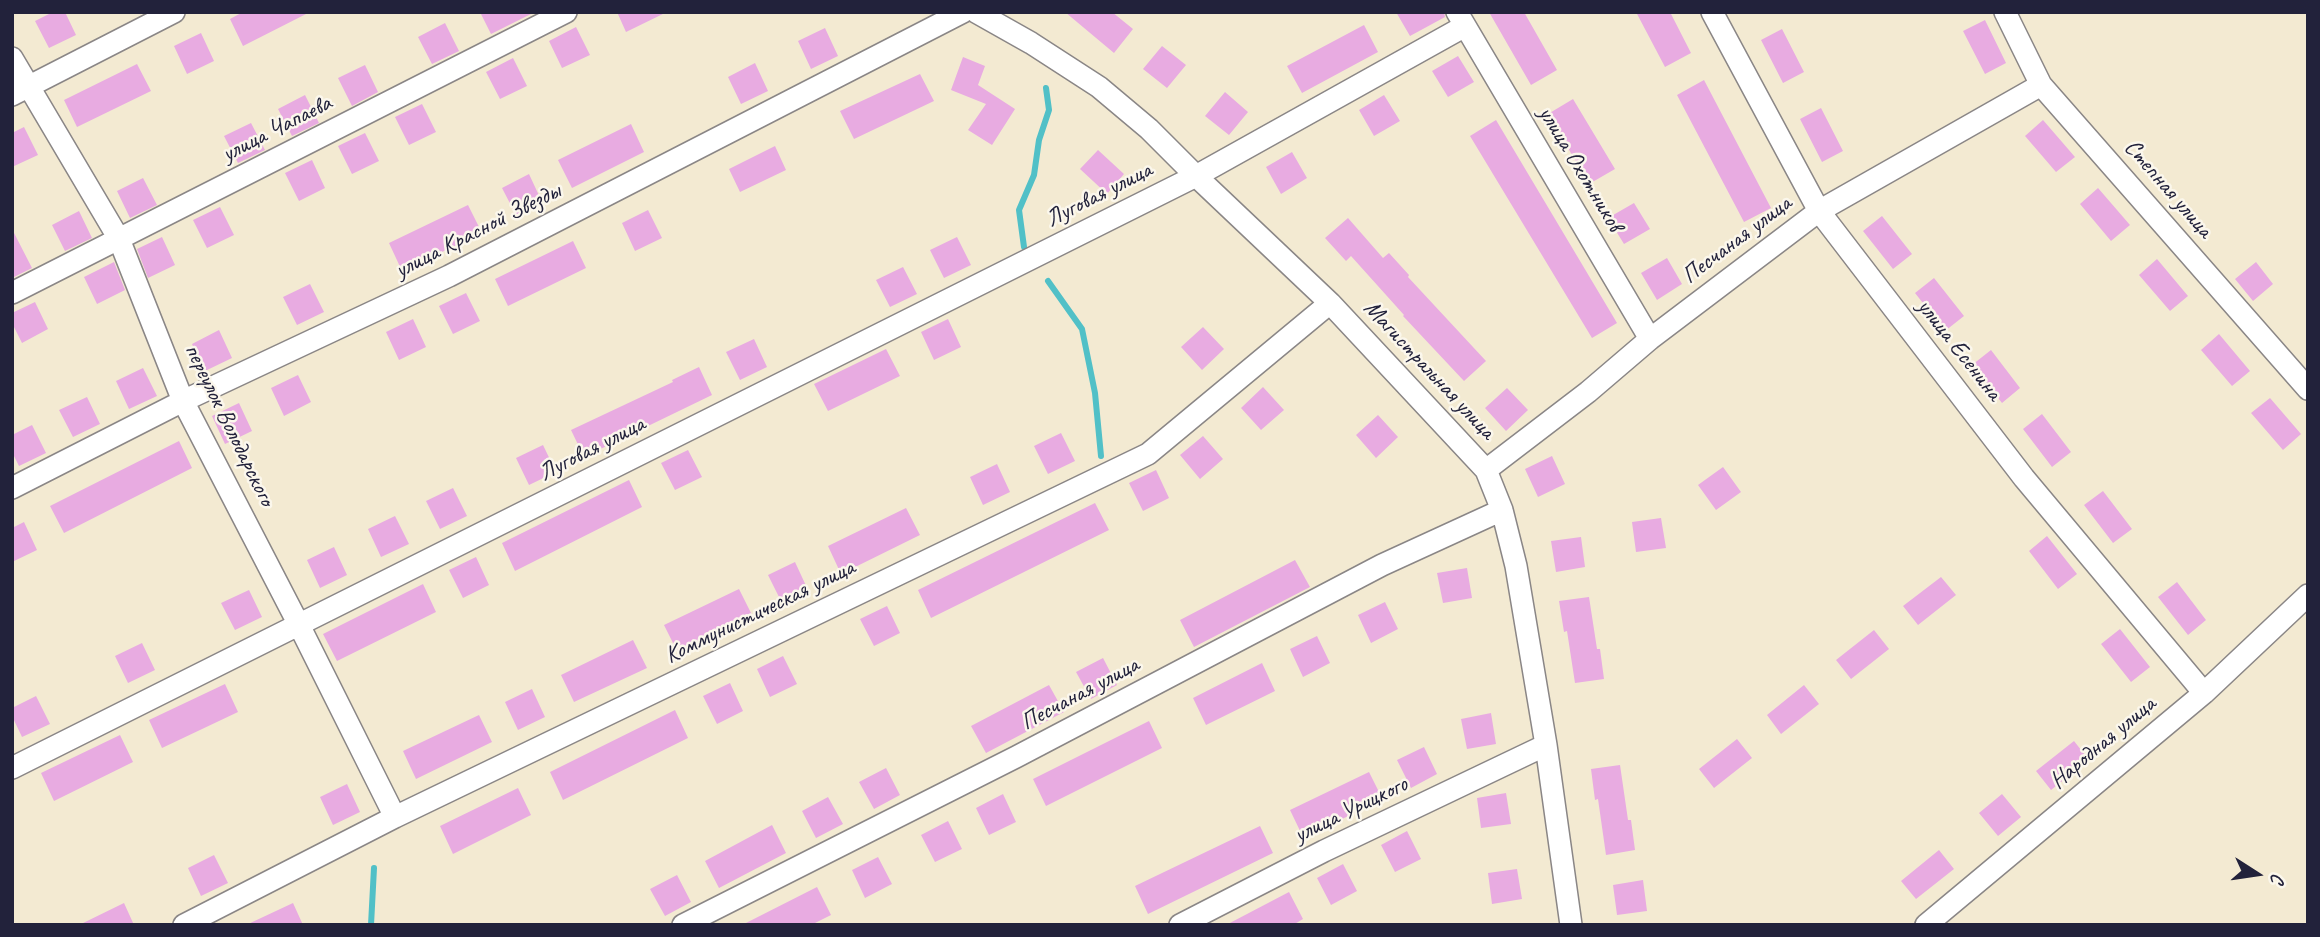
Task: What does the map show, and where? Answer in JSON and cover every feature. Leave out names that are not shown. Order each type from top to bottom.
[{"type":"street","points":[[20,90],[174,12]]},
{"type":"street","name":"улица Чапаева","points":[[12,293],[566,12]]},
{"type":"street","name":"улица Красной Звезды","points":[[12,488],[183,401],[449,276],[963,12]]},
{"type":"street","name":"Магистральная улица","points":[[976,12],[1011,20],[1149,129],[1330,303],[1486,470],[1502,510],[1516,566],[1546,746],[1571,925]]},
{"type":"street","name":"улица Есенина","points":[[1712,12],[1819,211],[2024,478],[2204,693]]},
{"type":"street","name":"Степная улица","points":[[2005,12],[2041,85],[2308,389]]},
{"type":"street","name":"улица Охотников","points":[[1196,176],[1461,19],[1650,339]]},
{"type":"street","name":"переулок Володарского","points":[[12,58],[20,90],[119,239],[183,401],[395,817]]},
{"type":"street","name":"Песчаная улица","points":[[1486,470],[1588,392],[1650,339],[1819,211],[2041,85]]},
{"type":"street","name":"Луговая улица","points":[[12,768],[1196,176]]},
{"type":"street","name":"Коммунистическая улица","points":[[184,925],[395,817],[1148,454],[1330,303]]},
{"type":"street","name":"Песчаная улица","points":[[683,925],[1028,751],[1382,565],[1502,510]]},
{"type":"street","name":"Народная улица","points":[[1926,925],[2204,693],[2308,596]]},
{"type":"street","name":"улица Урицкого","points":[[1180,925],[1324,851],[1546,746]]},
{"type":"building","points":[[53,12],[65,12],[76,35],[49,48],[35,21]]},
{"type":"building","points":[[243,12],[310,12],[243,46],[230,19]]},
{"type":"building","points":[[480,12],[535,12],[491,34]]},
{"type":"building","points":[[617,12],[667,12],[626,32]]},
{"type":"building","points":[[1065,12],[1112,12],[1133,29],[1114,53]]},
{"type":"building","points":[[1396,12],[1444,12],[1445,17],[1410,36]]},
{"type":"building","points":[[1489,12],[1524,12],[1557,70],[1531,85]]},
{"type":"building","points":[[1636,12],[1670,12],[1691,53],[1665,67]]},
{"type":"building","points":[[1985,20],[2006,63],[1985,74],[1963,31]]},
{"type":"building","points":[[445,23],[459,51],[432,64],[418,37]]},
{"type":"building","points":[[1364,25],[1378,52],[1302,93],[1287,66]]},
{"type":"building","points":[[576,27],[590,55],[562,68],[549,41]]},
{"type":"building","points":[[825,28],[838,56],[811,69],[798,41]]},
{"type":"building","points":[[1782,29],[1804,72],[1783,83],[1761,40]]},
{"type":"building","points":[[201,33],[214,61],[187,74],[174,46]]},
{"type":"building","points":[[1162,46],[1186,65],[1167,88],[1143,69]]},
{"type":"building","points":[[1458,56],[1474,82],[1448,97],[1432,71]]},
{"type":"building","points":[[963,57],[985,66],[978,85],[1015,109],[992,145],[968,130],[986,104],[951,90]]},
{"type":"building","points":[[513,58],[527,86],[500,99],[486,72]]},
{"type":"building","points":[[755,63],[768,91],[741,104],[728,77]]},
{"type":"building","points":[[137,64],[151,91],[77,127],[64,100]]},
{"type":"building","points":[[365,65],[378,92],[352,106],[338,78]]},
{"type":"building","points":[[920,74],[934,101],[854,139],[840,111]]},
{"type":"building","points":[[1704,80],[1771,208],[1744,222],[1677,95]]},
{"type":"building","points":[[1225,92],[1248,112],[1229,135],[1205,116]]},
{"type":"building","points":[[305,95],[319,123],[292,136],[278,109]]},
{"type":"building","points":[[1384,95],[1400,121],[1374,136],[1359,110]]},
{"type":"building","points":[[1573,99],[1615,169],[1589,184],[1548,114]]},
{"type":"building","points":[[422,104],[436,132],[409,145],[395,117]]},
{"type":"building","points":[[1821,108],[1843,151],[1822,162],[1800,119]]},
{"type":"building","points":[[1496,120],[1617,323],[1592,338],[1470,136]]},
{"type":"building","points":[[2043,120],[2075,157],[2056,172],[2025,136]]},
{"type":"building","points":[[251,123],[265,150],[238,163],[224,136]]},
{"type":"building","points":[[631,124],[644,152],[572,188],[558,160]]},
{"type":"building","points":[[24,127],[38,155],[12,167],[12,133]]},
{"type":"building","points":[[365,133],[379,161],[352,174],[338,146]]},
{"type":"building","points":[[775,146],[786,170],[740,192],[729,169]]},
{"type":"building","points":[[1098,150],[1124,174],[1107,194],[1080,169]]},
{"type":"building","points":[[1292,152],[1307,178],[1281,194],[1266,167]]},
{"type":"building","points":[[312,160],[325,188],[299,201],[285,173]]},
{"type":"building","points":[[529,174],[542,202],[516,215],[502,188]]},
{"type":"building","points":[[143,178],[157,205],[130,218],[117,191]]},
{"type":"building","points":[[2098,188],[2130,225],[2111,241],[2080,204]]},
{"type":"building","points":[[1634,203],[1650,229],[1624,244],[1608,218]]},
{"type":"building","points":[[468,205],[482,233],[402,271],[389,243]]},
{"type":"building","points":[[220,207],[234,235],[207,248],[193,220]]},
{"type":"building","points":[[648,210],[662,238],[635,251],[622,223]]},
{"type":"building","points":[[79,211],[92,238],[65,251],[52,225]]},
{"type":"building","points":[[1882,216],[1912,254],[1893,269],[1863,231]]},
{"type":"building","points":[[1348,218],[1383,258],[1389,253],[1486,361],[1464,381],[1351,256],[1346,261],[1325,238]]},
{"type":"building","points":[[12,229],[32,268],[12,278]]},
{"type":"building","points":[[162,237],[175,265],[148,278],[137,249]]},
{"type":"building","points":[[957,237],[971,265],[944,278],[930,250]]},
{"type":"building","points":[[573,241],[586,268],[508,306],[495,279]]},
{"type":"building","points":[[1667,258],[1682,284],[1657,300],[1641,273]]},
{"type":"building","points":[[2157,259],[2188,296],[2170,311],[2139,275]]},
{"type":"building","points":[[114,262],[125,290],[97,304],[84,277]]},
{"type":"building","points":[[2256,262],[2273,284],[2253,301],[2235,279]]},
{"type":"building","points":[[903,267],[917,294],[890,307],[876,280]]},
{"type":"building","points":[[1934,278],[1964,316],[1945,331],[1915,293]]},
{"type":"building","points":[[310,284],[324,312],[297,325],[283,297]]},
{"type":"building","points":[[466,293],[480,321],[453,334],[439,306]]},
{"type":"building","points":[[35,302],[48,329],[22,343],[12,323],[12,313]]},
{"type":"building","points":[[413,319],[426,347],[399,360],[386,332]]},
{"type":"building","points":[[948,319],[961,347],[934,360],[921,332]]},
{"type":"building","points":[[1203,327],[1224,349],[1202,370],[1181,347]]},
{"type":"building","points":[[219,330],[232,358],[205,371],[192,344]]},
{"type":"building","points":[[2219,334],[2250,371],[2232,386],[2201,350]]},
{"type":"building","points":[[754,339],[767,367],[740,380],[726,352]]},
{"type":"building","points":[[886,349],[900,376],[828,411],[814,384]]},
{"type":"building","points":[[1991,350],[2020,388],[2002,403],[1972,365]]},
{"type":"building","points":[[699,367],[712,395],[584,457],[571,430]]},
{"type":"building","points":[[143,368],[157,396],[129,409],[116,381]]},
{"type":"building","points":[[298,375],[311,402],[284,416],[271,388]]},
{"type":"building","points":[[1263,387],[1284,410],[1261,430],[1241,408]]},
{"type":"building","points":[[1507,388],[1528,410],[1506,431],[1485,408]]},
{"type":"building","points":[[87,397],[100,424],[73,437],[59,410]]},
{"type":"building","points":[[2270,398],[2301,434],[2283,450],[2251,413]]},
{"type":"building","points":[[239,403],[252,431],[225,444],[212,416]]},
{"type":"building","points":[[2042,414],[2071,452],[2052,467],[2023,429]]},
{"type":"building","points":[[1378,415],[1398,437],[1376,458],[1356,435]]},
{"type":"building","points":[[32,425],[46,453],[19,466],[12,452],[12,435]]},
{"type":"building","points":[[1061,433],[1075,461],[1048,474],[1034,446]]},
{"type":"building","points":[[1203,436],[1223,459],[1200,479],[1180,455]]},
{"type":"building","points":[[179,441],[192,468],[64,533],[50,506]]},
{"type":"building","points":[[543,445],[556,472],[529,485],[516,458]]},
{"type":"building","points":[[688,450],[702,477],[675,490],[661,463]]},
{"type":"building","points":[[1552,456],[1565,484],[1538,497],[1525,469]]},
{"type":"building","points":[[997,464],[1010,492],[983,505],[970,477]]},
{"type":"building","points":[[1723,467],[1741,492],[1716,510],[1698,485]]},
{"type":"building","points":[[1156,470],[1169,498],[1143,511],[1129,483]]},
{"type":"building","points":[[629,480],[642,507],[515,571],[502,543]]},
{"type":"building","points":[[453,488],[467,516],[440,529],[426,501]]},
{"type":"building","points":[[2103,491],[2132,529],[2113,543],[2084,505]]},
{"type":"building","points":[[1095,503],[1109,530],[931,618],[918,590]]},
{"type":"building","points":[[906,508],[920,535],[841,574],[828,546]]},
{"type":"building","points":[[395,516],[409,544],[381,557],[368,529]]},
{"type":"building","points":[[1661,518],[1666,548],[1636,552],[1632,522]]},
{"type":"building","points":[[24,522],[37,550],[12,562],[12,528]]},
{"type":"building","points":[[2047,536],[2077,574],[2058,589],[2029,551]]},
{"type":"building","points":[[1581,537],[1585,567],[1556,572],[1551,541]]},
{"type":"building","points":[[334,547],[347,575],[320,588],[307,560]]},
{"type":"building","points":[[476,557],[489,585],[463,598],[449,570]]},
{"type":"building","points":[[1295,560],[1310,587],[1194,647],[1180,620]]},
{"type":"building","points":[[795,562],[808,590],[782,603],[768,575]]},
{"type":"building","points":[[1467,568],[1472,598],[1443,603],[1437,573]]},
{"type":"building","points":[[1941,577],[1956,595],[1918,625],[1903,606]]},
{"type":"building","points":[[2177,582],[2206,620],[2188,635],[2158,597]]},
{"type":"building","points":[[423,584],[436,612],[337,661],[323,634]]},
{"type":"building","points":[[739,589],[753,617],[678,653],[664,625]]},
{"type":"building","points":[[249,590],[262,617],[235,630],[221,603]]},
{"type":"building","points":[[1589,597],[1604,679],[1575,683],[1567,631],[1564,632],[1559,601]]},
{"type":"building","points":[[1385,602],[1398,629],[1371,643],[1358,615]]},
{"type":"building","points":[[887,606],[900,633],[874,646],[860,619]]},
{"type":"building","points":[[2120,629],[2150,667],[2131,682],[2101,644]]},
{"type":"building","points":[[1874,630],[1889,649],[1851,679],[1836,660]]},
{"type":"building","points":[[1317,636],[1330,663],[1303,677],[1290,649]]},
{"type":"building","points":[[633,640],[647,668],[574,702],[561,675]]},
{"type":"building","points":[[142,643],[155,670],[128,683],[115,656]]},
{"type":"building","points":[[783,656],[797,684],[770,697],[757,669]]},
{"type":"building","points":[[1103,658],[1117,685],[1091,699],[1076,672]]},
{"type":"building","points":[[1262,663],[1275,691],[1206,725],[1193,698]]},
{"type":"building","points":[[730,683],[743,711],[717,724],[703,696]]},
{"type":"building","points":[[225,684],[238,712],[162,748],[149,720]]},
{"type":"building","points":[[1049,685],[1064,712],[986,753],[971,726]]},
{"type":"building","points":[[1804,685],[1819,704],[1781,734],[1767,715]]},
{"type":"building","points":[[532,689],[545,717],[518,730],[505,702]]},
{"type":"building","points":[[36,696],[50,724],[22,737],[12,716],[12,708]]},
{"type":"building","points":[[675,710],[688,738],[563,800],[550,772]]},
{"type":"building","points":[[1491,713],[1496,744],[1467,749],[1461,719]]},
{"type":"building","points":[[479,715],[492,742],[416,779],[403,751]]},
{"type":"building","points":[[1149,721],[1162,748],[1046,806],[1033,779]]},
{"type":"building","points":[[120,735],[133,762],[54,801],[41,773]]},
{"type":"building","points":[[1737,739],[1752,758],[1714,788],[1699,769]]},
{"type":"building","points":[[2074,741],[2089,760],[2051,790],[2036,771]]},
{"type":"building","points":[[1424,747],[1437,774],[1411,788],[1397,760]]},
{"type":"building","points":[[1620,765],[1635,850],[1606,855],[1591,769]]},
{"type":"building","points":[[886,768],[900,795],[874,809],[859,782]]},
{"type":"building","points":[[1369,772],[1383,800],[1303,837],[1290,810]]},
{"type":"building","points":[[347,784],[360,812],[333,825],[320,797]]},
{"type":"building","points":[[518,788],[531,815],[453,854],[440,826]]},
{"type":"building","points":[[1506,793],[1511,824],[1481,828],[1477,798]]},
{"type":"building","points":[[1003,794],[1016,822],[989,835],[976,808]]},
{"type":"building","points":[[2002,794],[2021,817],[1998,836],[1979,813]]},
{"type":"building","points":[[828,797],[843,824],[816,838],[802,811]]},
{"type":"building","points":[[948,821],[962,849],[935,862],[921,835]]},
{"type":"building","points":[[772,825],[786,853],[719,888],[705,861]]},
{"type":"building","points":[[1260,826],[1273,853],[1148,914],[1135,886]]},
{"type":"building","points":[[1407,831],[1421,859],[1395,872],[1381,845]]},
{"type":"building","points":[[1939,850],[1954,869],[1916,899],[1901,881]]},
{"type":"building","points":[[214,855],[228,883],[201,896],[188,868]]},
{"type":"building","points":[[878,857],[892,884],[865,898],[852,870]]},
{"type":"building","points":[[1343,864],[1357,891],[1331,905],[1317,878]]},
{"type":"building","points":[[1517,869],[1522,899],[1492,904],[1488,873]]},
{"type":"building","points":[[677,875],[691,902],[665,916],[650,889]]},
{"type":"building","points":[[1643,880],[1647,911],[1617,915],[1613,885]]},
{"type":"building","points":[[817,887],[831,915],[811,925],[742,925]]},
{"type":"building","points":[[1289,892],[1303,919],[1293,925],[1226,925]]},
{"type":"building","points":[[124,903],[134,925],[79,925]]},
{"type":"building","points":[[293,903],[303,925],[246,925]]},
{"type":"waterway","points":[[1024,247],[1019,210],[1034,175],[1039,140],[1049,110],[1046,88]]},
{"type":"waterway","points":[[1048,281],[1082,329],[1095,393],[1101,456]]},
{"type":"waterway","points":[[371,925],[374,868]]}]
